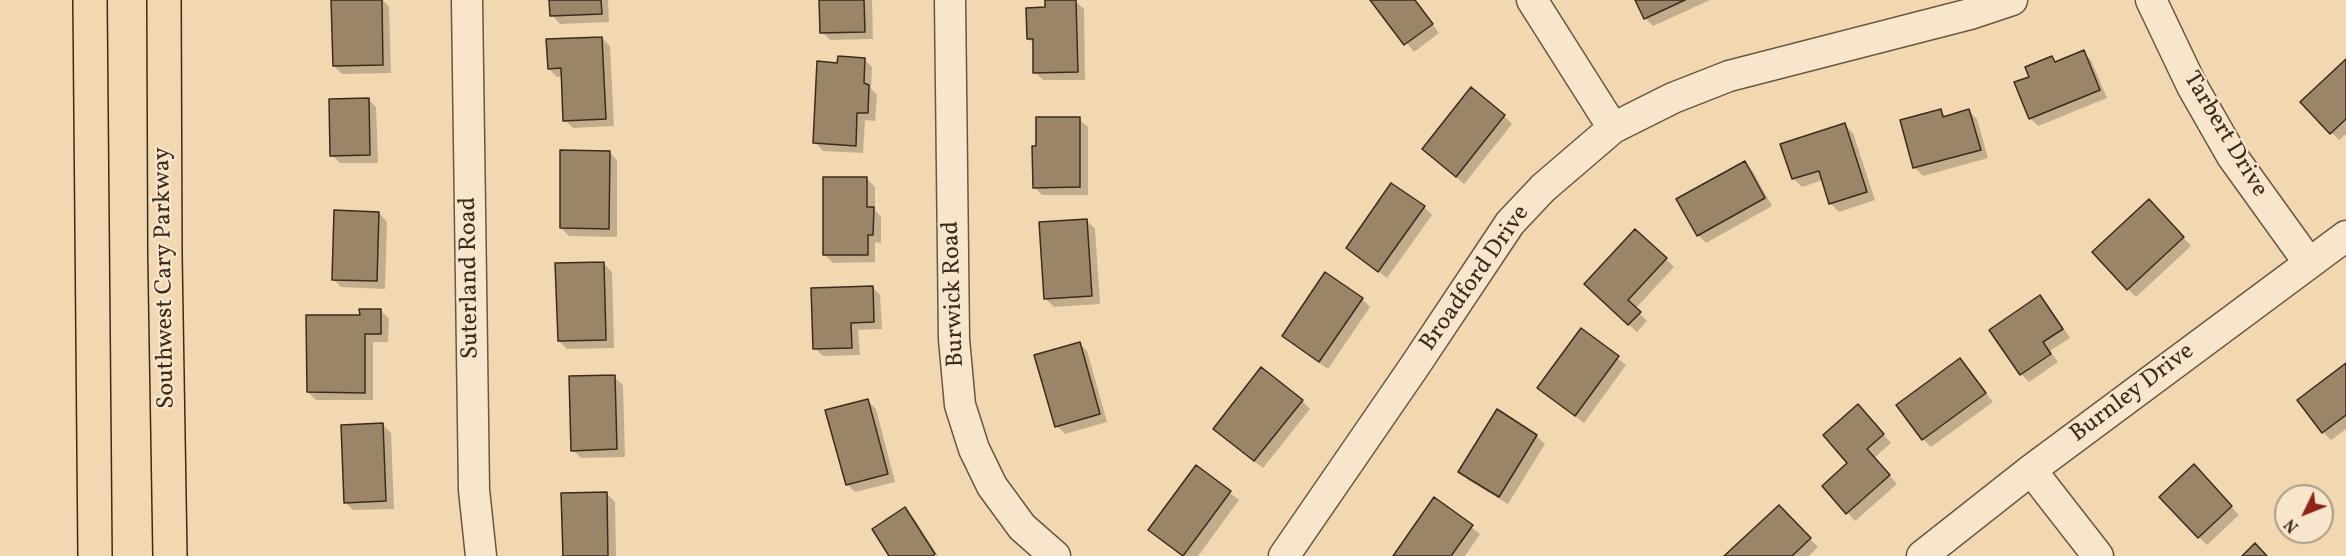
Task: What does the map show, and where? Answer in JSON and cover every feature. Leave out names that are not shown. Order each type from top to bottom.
[{"type":"main road","points":[[90,0],[95,556]]},
{"type":"main road","name":"Southwest Cary Parkway","points":[[164,0],[170,556]]},
{"type":"street","name":"Suterland Road","points":[[467,0],[474,490],[481,556]]},
{"type":"street","name":"Burwick Road","points":[[950,0],[954,339],[960,405],[974,449],[992,486],[1022,527],[1055,556]]},
{"type":"street","points":[[1532,0],[1613,128]]},
{"type":"street","name":"Broadford Drive","points":[[1284,556],[1510,223],[1543,188],[1613,128],[1673,98],[1729,76],[1970,14],[2012,0]]},
{"type":"street","name":"Tarbert Drive","points":[[2151,0],[2192,86],[2232,156],[2309,263]]},
{"type":"street","name":"Burnley Drive","points":[[1922,556],[2031,470],[2346,236]]},
{"type":"street","points":[[2031,470],[2098,556]]},
{"type":"building","points":[[331,0],[382,0],[383,65],[333,66]]},
{"type":"building","points":[[549,0],[601,0],[602,14],[550,16]]},
{"type":"building","points":[[819,0],[864,0],[865,32],[820,33]]},
{"type":"building","points":[[1045,0],[1076,0],[1078,72],[1033,73],[1033,39],[1027,39],[1026,8],[1045,7]]},
{"type":"building","points":[[1370,0],[1415,0],[1433,24],[1404,45]]},
{"type":"building","points":[[1635,0],[1685,0],[1644,19]]},
{"type":"building","points":[[602,37],[606,119],[563,121],[561,68],[548,69],[546,39]]},
{"type":"building","points":[[2084,50],[2100,90],[2029,119],[2014,82],[2029,77],[2025,67],[2052,56],[2055,62]]},
{"type":"building","points":[[838,56],[865,58],[864,83],[869,85],[868,113],[857,113],[856,146],[813,143],[817,61],[837,63]]},
{"type":"building","points":[[2346,59],[2346,119],[2330,134],[2300,102]]},
{"type":"building","points":[[1471,87],[1505,115],[1456,177],[1422,149]]},
{"type":"building","points":[[369,98],[370,155],[330,156],[329,99]]},
{"type":"building","points":[[1941,109],[1943,117],[1969,109],[1981,150],[1913,168],[1900,120]]},
{"type":"building","points":[[1036,117],[1080,117],[1080,187],[1033,188],[1032,146],[1036,146]]},
{"type":"building","points":[[1845,123],[1867,192],[1829,204],[1819,171],[1792,179],[1780,144]]},
{"type":"building","points":[[560,150],[610,151],[609,229],[560,228]]},
{"type":"building","points":[[1745,161],[1765,198],[1697,236],[1676,199]]},
{"type":"building","points":[[823,177],[867,177],[867,207],[874,207],[873,235],[868,235],[868,255],[823,255]]},
{"type":"building","points":[[1391,183],[1425,206],[1378,272],[1346,248]]},
{"type":"building","points":[[2149,199],[2184,237],[2127,290],[2092,252]]},
{"type":"building","points":[[334,210],[379,212],[377,281],[332,280]]},
{"type":"building","points":[[1087,219],[1092,296],[1044,299],[1039,222]]},
{"type":"building","points":[[1635,229],[1667,258],[1628,300],[1641,312],[1628,325],[1584,284]]},
{"type":"building","points":[[604,262],[606,340],[558,341],[555,263]]},
{"type":"building","points":[[1325,272],[1363,298],[1319,362],[1282,336]]},
{"type":"building","points":[[873,286],[874,322],[851,323],[852,348],[813,349],[811,288]]},
{"type":"building","points":[[2040,295],[2063,329],[2043,342],[2051,354],[2020,375],[1989,330]]},
{"type":"building","points":[[359,309],[381,309],[381,334],[365,334],[365,393],[307,392],[306,315],[360,315]]},
{"type":"building","points":[[1581,328],[1619,356],[1575,416],[1537,388]]},
{"type":"building","points":[[1080,342],[1100,414],[1055,427],[1034,355]]},
{"type":"building","points":[[1960,358],[1986,393],[1922,440],[1896,405]]},
{"type":"building","points":[[2346,363],[2346,415],[2322,433],[2297,400]]},
{"type":"building","points":[[1261,367],[1303,400],[1254,461],[1213,429]]},
{"type":"building","points":[[615,375],[617,449],[571,451],[569,376]]},
{"type":"building","points":[[868,399],[888,474],[846,485],[825,410]]},
{"type":"building","points":[[1858,404],[1884,434],[1867,449],[1890,475],[1846,514],[1822,486],[1847,463],[1823,435]]},
{"type":"building","points":[[1497,409],[1537,435],[1499,497],[1458,472]]},
{"type":"building","points":[[383,423],[386,501],[344,503],[341,425]]},
{"type":"building","points":[[2194,464],[2232,506],[2198,538],[2159,497]]},
{"type":"building","points":[[1196,465],[1231,491],[1183,556],[1148,530]]},
{"type":"building","points":[[607,492],[608,556],[563,556],[561,493]]},
{"type":"building","points":[[1434,497],[1473,525],[1451,556],[1393,556]]},
{"type":"building","points":[[1779,505],[1811,538],[1792,556],[1724,556]]},
{"type":"building","points":[[905,507],[935,554],[932,556],[889,556],[872,529]]},
{"type":"building","points":[[2255,543],[2267,556],[2242,556]]}]
